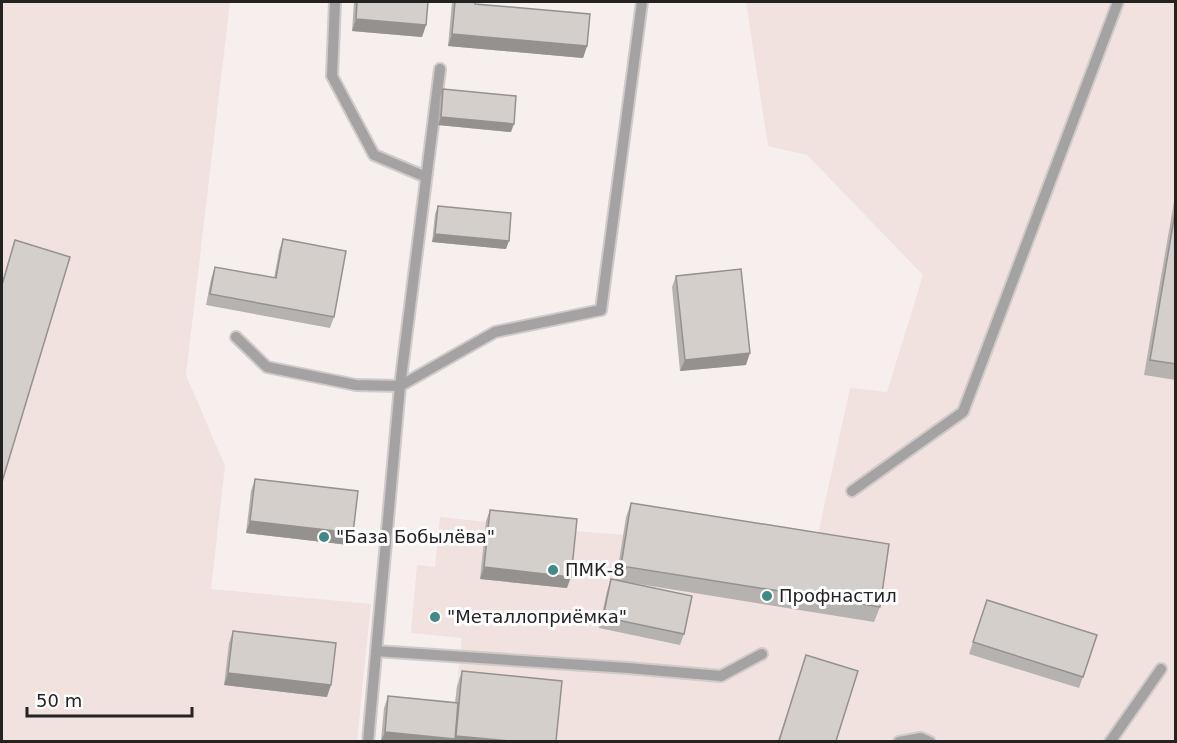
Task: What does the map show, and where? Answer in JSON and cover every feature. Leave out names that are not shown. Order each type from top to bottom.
[{"type":"lane","points":[[335,2],[332,76],[374,155],[426,177]]},
{"type":"lane","points":[[236,337],[267,367],[356,385],[400,386],[495,332],[600,309],[642,2]]},
{"type":"lane","points":[[852,491],[963,412],[1118,2]]},
{"type":"lane","points":[[368,741],[400,386],[440,69]]},
{"type":"lane","points":[[376,651],[721,676],[762,654]]},
{"type":"lane","points":[[1110,741],[1161,669]]},
{"type":"lane","points":[[899,741],[921,738],[930,741]]},
{"type":"shaded area","points":[[2,2],[230,2],[186,375],[225,466],[211,589],[371,604],[357,741],[2,741]]},
{"type":"shaded area","points":[[746,2],[1175,2],[1175,741],[381,742],[384,708],[454,715],[462,638],[411,633],[417,565],[435,567],[440,517],[573,531],[815,548],[850,388],[887,392],[923,275],[807,155],[768,146]]},
{"type":"building","points":[[357,2],[428,2],[426,25],[356,19]]},
{"type":"building","points":[[455,2],[590,14],[587,46],[452,34]]},
{"type":"building","points":[[443,89],[516,96],[514,124],[441,117]]},
{"type":"building","points":[[438,206],[511,213],[509,241],[435,234]]},
{"type":"building","points":[[1176,207],[1176,364],[1150,360]]},
{"type":"building","points":[[283,239],[346,251],[334,317],[210,294],[215,267],[276,278]]},
{"type":"building","points":[[15,240],[70,257],[2,482],[2,285]]},
{"type":"building","points":[[741,269],[750,353],[685,360],[676,276]]},
{"type":"building","points":[[255,479],[358,491],[353,533],[250,521]]},
{"type":"building","points":[[631,503],[889,544],[880,607],[621,566]]},
{"type":"building","points":[[490,510],[577,519],[571,577],[484,567]]},
{"type":"building","points":[[611,579],[692,596],[684,634],[603,617]]},
{"type":"building","points":[[987,600],[1097,635],[1083,677],[973,642]]},
{"type":"building","points":[[233,631],[336,643],[331,685],[228,673]]},
{"type":"building","points":[[806,655],[858,671],[836,741],[779,741]]},
{"type":"building","points":[[462,671],[562,681],[556,741],[511,741],[456,736]]},
{"type":"building","points":[[388,696],[458,703],[455,739],[385,732]]},
{"type":"place","name":"\"База Бобылёва\"","points":[[324,537]]},
{"type":"place","name":"ПМК-8","points":[[553,570]]},
{"type":"place","name":"Профнастил","points":[[767,596]]},
{"type":"place","name":"\"Металлоприёмка\"","points":[[435,617]]}]
